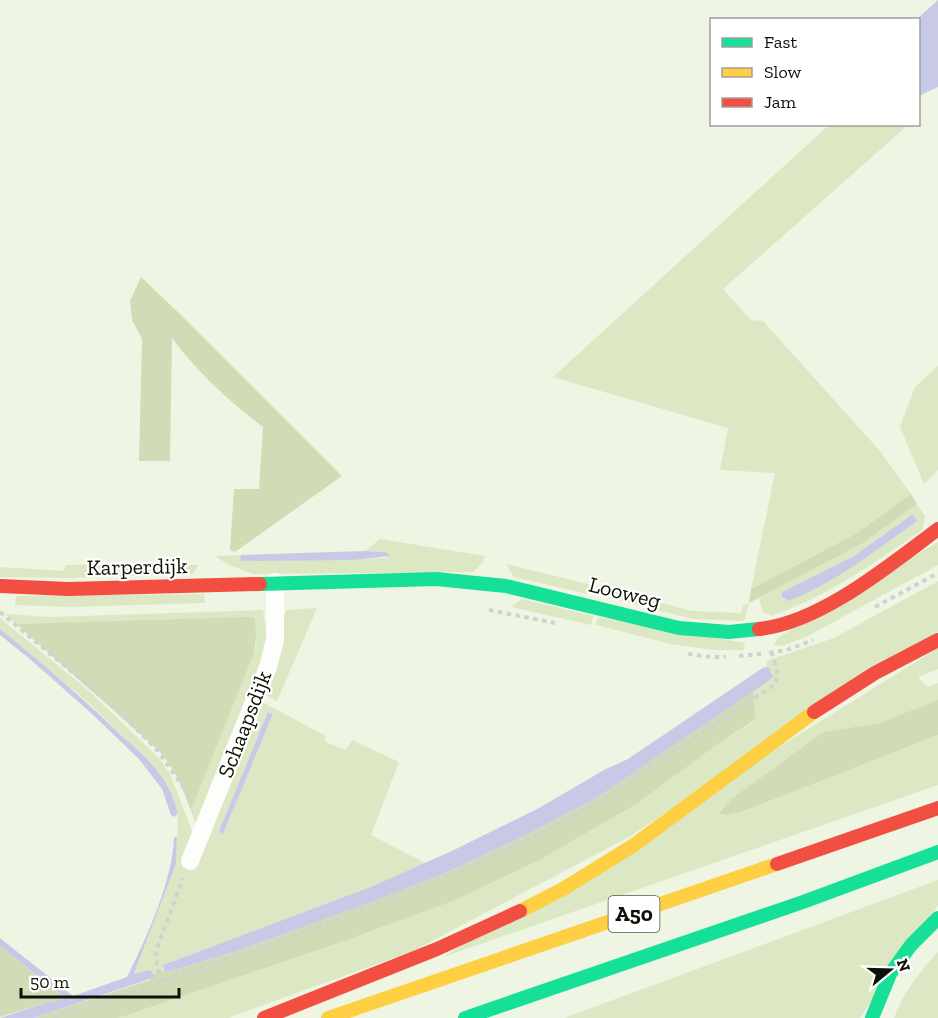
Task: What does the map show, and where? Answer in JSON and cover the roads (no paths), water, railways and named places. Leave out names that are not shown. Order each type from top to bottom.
[{"type":"main road","name":"Looweg","points":[[275,582],[404,579],[471,582],[540,593],[679,628],[729,632],[763,629],[804,616],[865,584],[938,529]]},
{"type":"main road","name":"Karperdijk","points":[[0,586],[68,589],[275,582]]},
{"type":"main road","name":"A50","points":[[264,1018],[479,931],[562,889],[604,865],[665,824],[838,696],[905,656],[938,640]]},
{"type":"main road","name":"A50","points":[[328,1018],[938,808]]},
{"type":"main road","name":"A50","points":[[465,1018],[803,902],[938,852]]},
{"type":"main road","points":[[872,1018],[890,974],[911,945],[938,918]]},
{"type":"street","name":"Schaapsdijk","points":[[190,861],[267,667],[275,640],[275,582]]},
{"type":"water","points":[[938,0],[938,87],[920,96],[920,18],[918,18]]},
{"type":"water","points":[[913,514],[917,521],[840,575],[789,601],[782,597],[782,592],[854,556]]},
{"type":"water","points":[[386,552],[390,556],[352,560],[242,561],[240,558],[241,555]]},
{"type":"water","points":[[0,629],[77,694],[153,765],[169,789],[177,814],[174,817],[171,815],[162,789],[139,759],[92,714],[0,635]]},
{"type":"water","points":[[764,667],[769,668],[773,676],[770,680],[598,797],[528,834],[448,872],[373,901],[237,951],[165,973],[163,965],[373,886],[454,850],[539,808],[604,770],[628,759]]},
{"type":"water","points":[[268,712],[273,714],[223,834],[219,831]]},
{"type":"water","points":[[174,837],[177,837],[176,864],[134,974],[150,970],[154,974],[153,978],[34,1018],[0,1018],[65,998],[0,946],[0,938],[73,996],[127,977],[164,890]]}]
